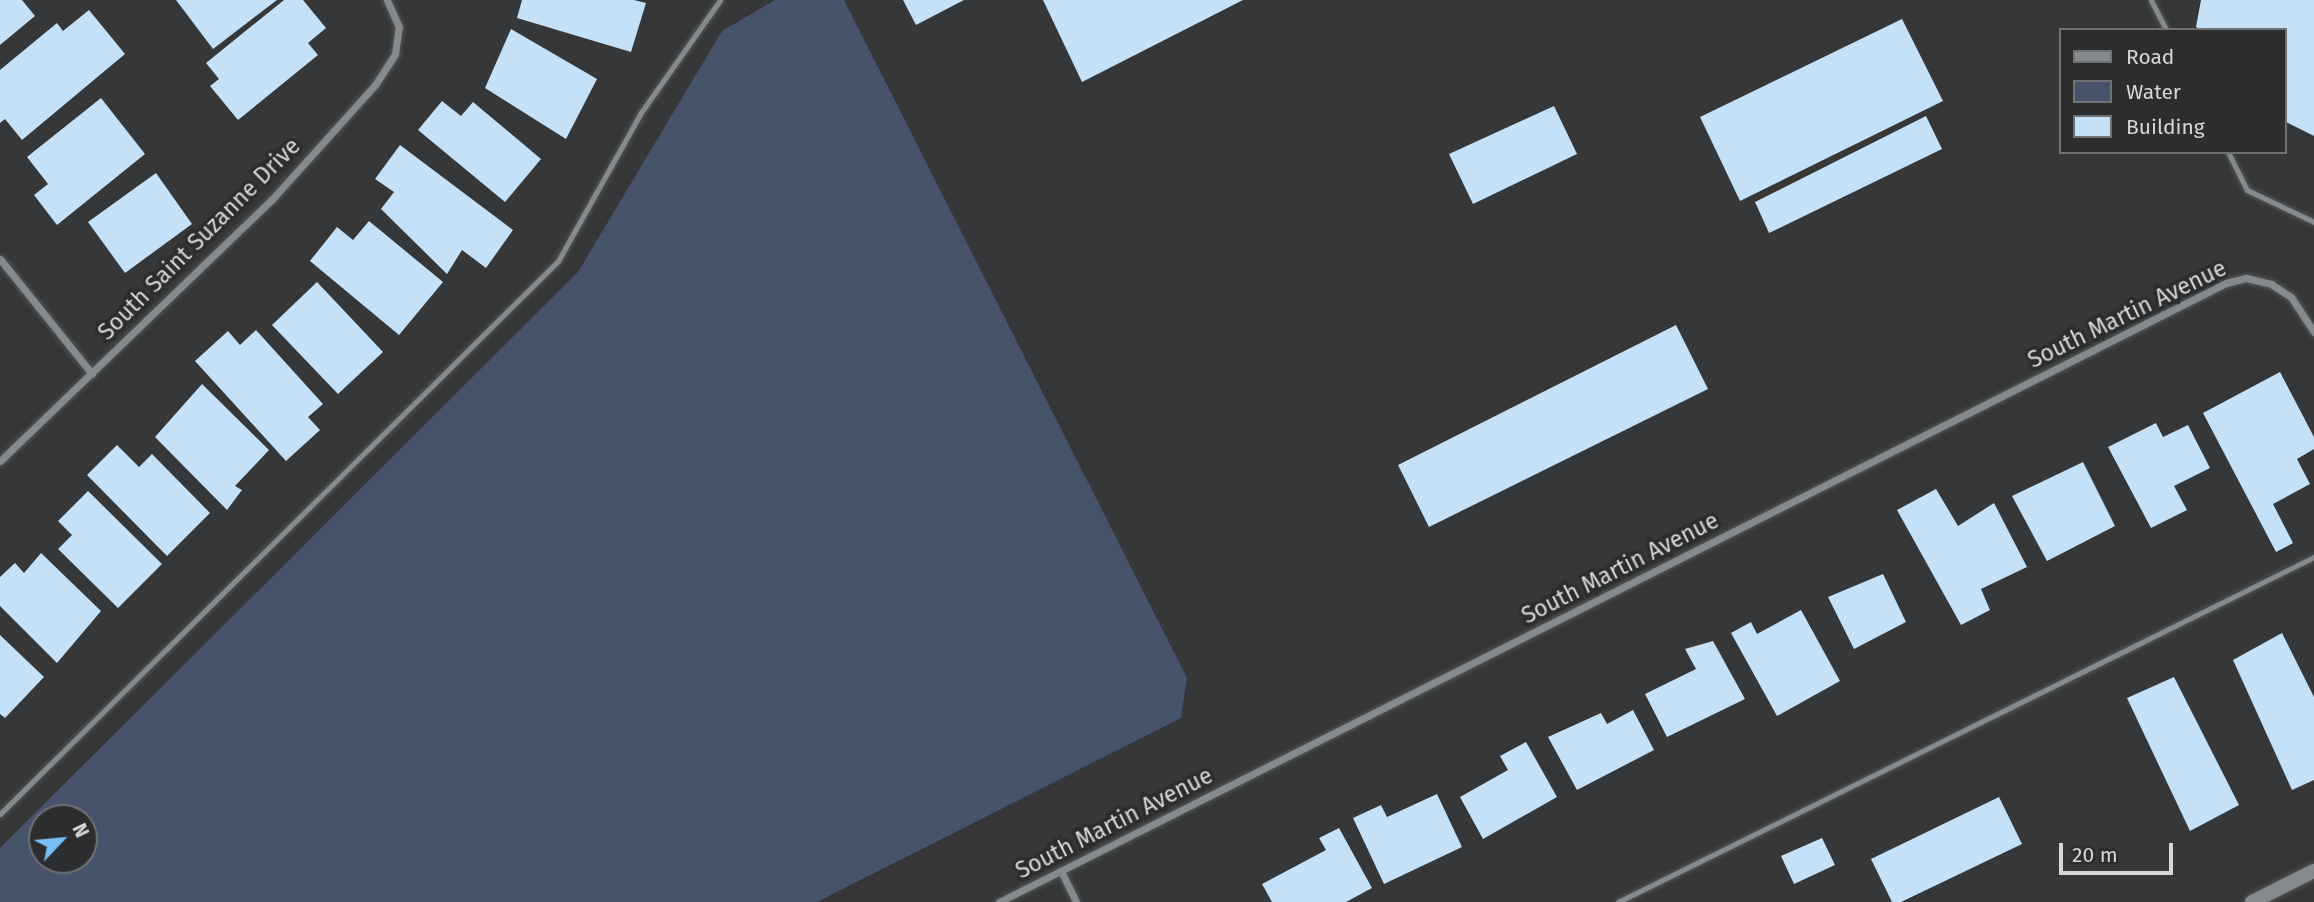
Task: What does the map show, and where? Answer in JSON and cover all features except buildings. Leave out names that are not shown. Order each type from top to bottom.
[{"type":"street","name":"South Saint Suzanne Drive","points":[[0,461],[275,196],[375,86],[395,54],[399,27],[387,0]]},
{"type":"street","points":[[0,259],[92,374]]},
{"type":"street","name":"South Martin Avenue","points":[[999,902],[2226,283],[2260,279],[2291,297],[2314,332]]},
{"type":"street","points":[[1061,871],[1076,902]]},
{"type":"street","points":[[2252,902],[2314,871]]},
{"type":"lane","points":[[0,814],[558,261],[640,114],[720,0]]},
{"type":"lane","points":[[2151,0],[2165,28]]},
{"type":"lane","points":[[2229,154],[2247,190],[2314,222]]},
{"type":"lane","points":[[1618,902],[2314,557]]},
{"type":"water","points":[[775,0],[844,0],[1187,678],[1181,718],[817,902],[0,902],[0,848],[28,820],[28,874],[98,874],[98,804],[44,804],[578,272],[722,31]]}]
